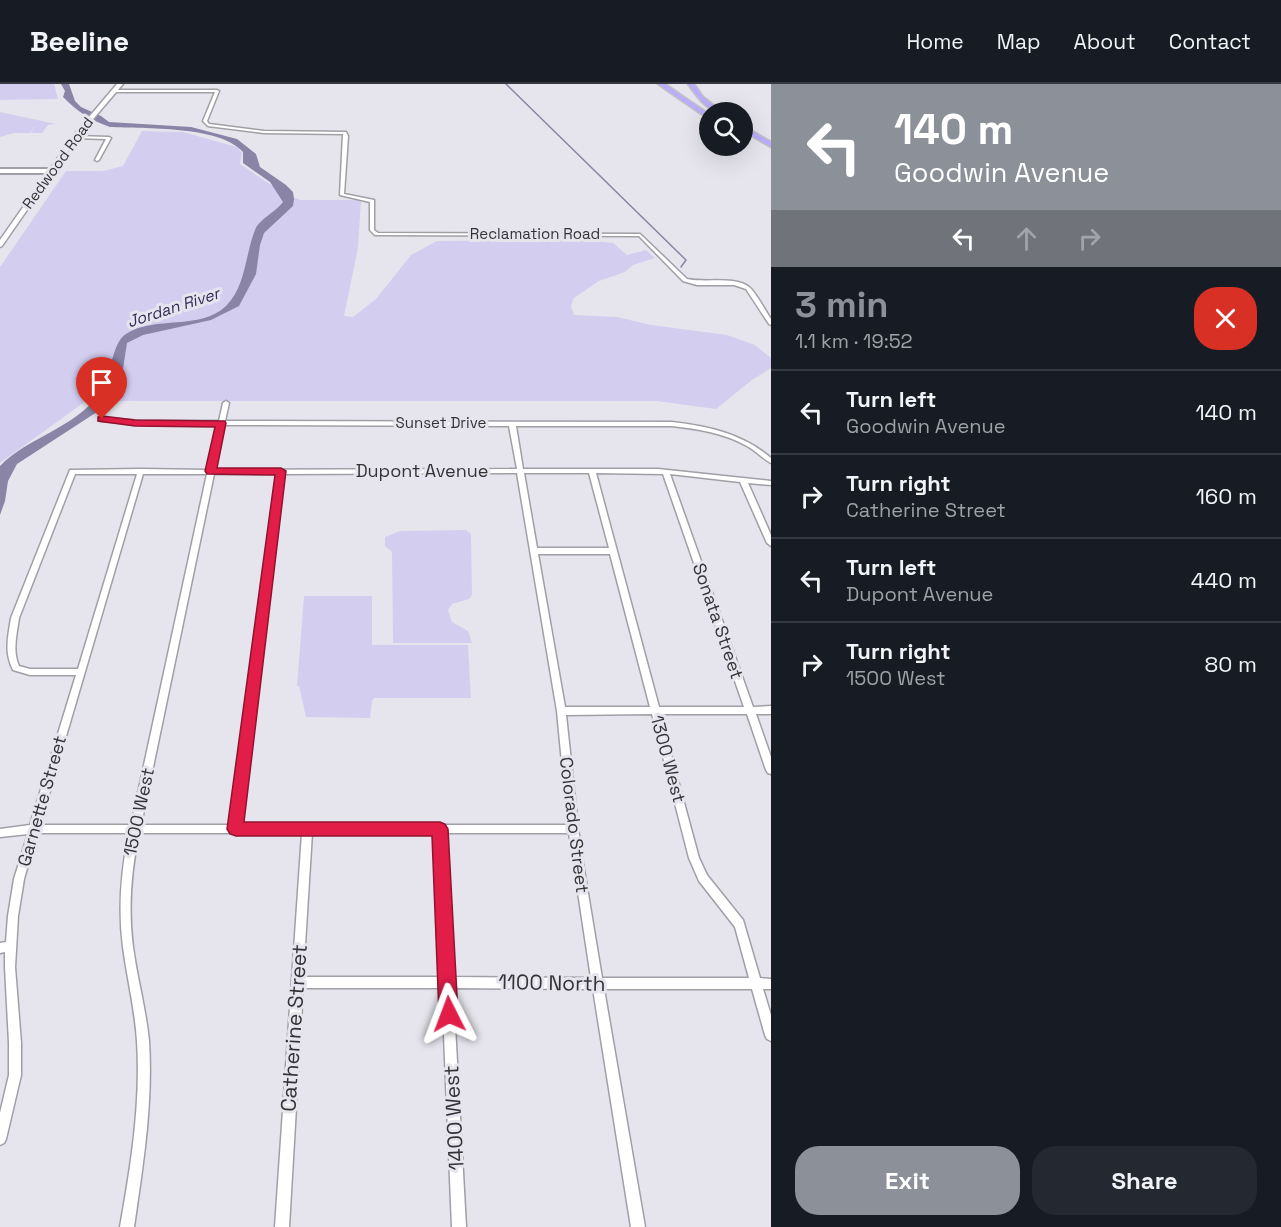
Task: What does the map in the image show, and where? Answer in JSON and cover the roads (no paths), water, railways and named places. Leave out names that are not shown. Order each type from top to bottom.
[{"type":"highway","points":[[661,84],[699,106]]},
{"type":"highway","points":[[691,84],[704,102]]},
{"type":"highway","points":[[698,84],[708,102]]},
{"type":"highway","points":[[685,90],[700,102]]},
{"type":"highway","points":[[753,134],[771,145]]},
{"type":"highway","points":[[753,143],[768,153]]},
{"type":"main road","name":"Redwood Road","points":[[0,245],[75,137],[120,84]]},
{"type":"street","points":[[114,91],[217,91]]},
{"type":"street","name":"Reclamation Road","points":[[217,91],[205,121],[212,127],[258,132],[345,134],[341,194],[346,197],[372,201],[372,230],[376,234],[640,235],[685,280],[743,286],[750,290],[771,323]]},
{"type":"street","points":[[75,137],[109,138],[97,160]]},
{"type":"street","points":[[0,171],[50,171]]},
{"type":"street","name":"1500 West","points":[[127,1227],[145,1090],[141,1017],[125,926],[126,881],[135,829],[226,403]]},
{"type":"street","name":"Sunset Drive","points":[[102,419],[135,423],[663,423],[691,426],[736,438],[771,461]]},
{"type":"street","name":"Colorado Street","points":[[512,423],[561,711],[573,829],[638,1227]]},
{"type":"street","name":"Garnette Street","points":[[0,1139],[4,1108],[16,1059],[5,947],[15,898],[33,829],[141,471]]},
{"type":"street","points":[[236,829],[281,471]]},
{"type":"street","name":"1300 West","points":[[592,471],[694,858],[703,878],[739,924],[771,1035]]},
{"type":"street","name":"Dupont Avenue","points":[[80,672],[24,671],[16,669],[12,660],[15,618],[72,472],[666,472],[771,483]]},
{"type":"street","name":"Sonata Street","points":[[666,472],[771,770]]},
{"type":"street","points":[[743,480],[771,543]]},
{"type":"street","points":[[533,551],[613,551]]},
{"type":"street","points":[[561,711],[771,710]]},
{"type":"street","points":[[0,833],[33,829],[573,829]]},
{"type":"street","name":"Catherine Street","points":[[282,1227],[307,829]]},
{"type":"street","name":"1400 West","points":[[440,829],[459,1227]]},
{"type":"street","name":"1100 North","points":[[297,982],[771,984]]},
{"type":"waterway","points":[[506,84],[686,260],[681,267]]},
{"type":"water label","name":"Jordan River","points":[[173,307]]}]
